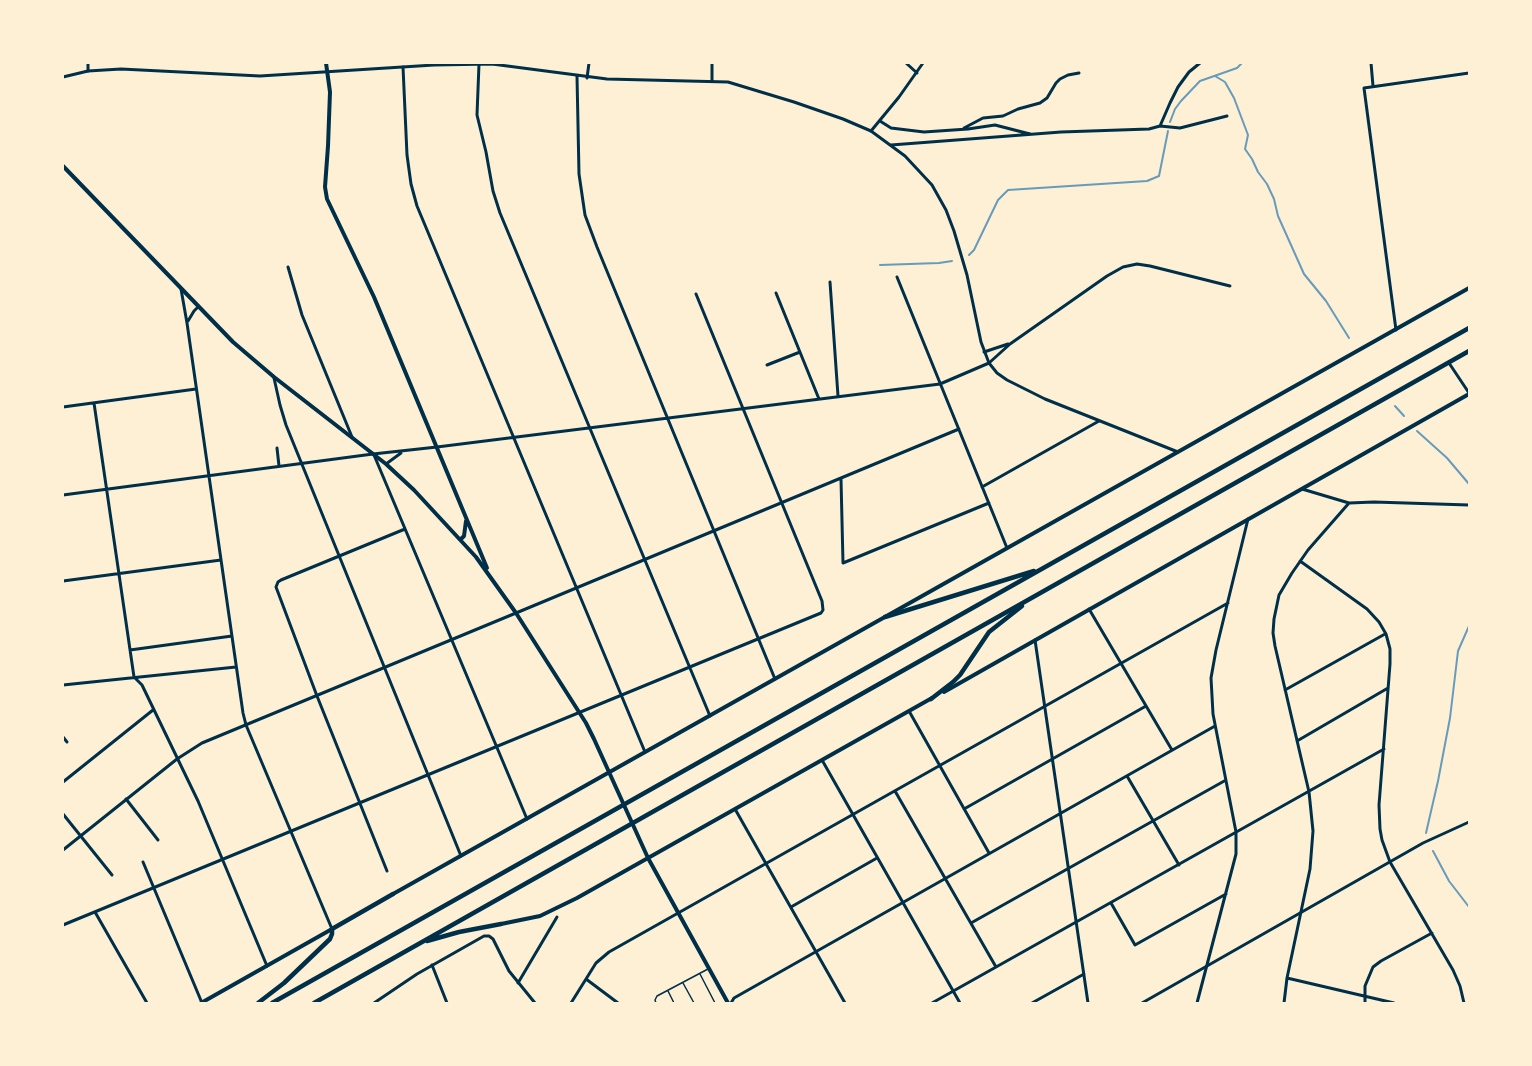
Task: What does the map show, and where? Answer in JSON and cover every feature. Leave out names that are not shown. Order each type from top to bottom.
[{"type":"main road","points":[[326,63],[330,92],[327,199],[369,287],[489,573]]},
{"type":"main road","points":[[63,166],[232,342],[386,464],[414,490],[489,573],[580,713],[648,858],[729,1003]]},
{"type":"main road","points":[[201,1003],[1469,288]]},
{"type":"main road","points":[[272,1003],[1469,328]]},
{"type":"main road","points":[[314,1003],[1469,351]]},
{"type":"main road","points":[[418,944],[449,935],[530,919],[577,898],[1469,394]]},
{"type":"main road","points":[[461,540],[464,536],[465,517]]},
{"type":"main road","points":[[465,544],[471,545],[476,541]]},
{"type":"main road","points":[[885,617],[1046,567]]},
{"type":"main road","points":[[931,699],[960,675],[989,632],[1035,596]]},
{"type":"main road","points":[[258,1003],[284,983],[330,939],[333,934],[332,929]]},
{"type":"street","points":[[88,63],[88,71]]},
{"type":"street","points":[[587,78],[589,63]]},
{"type":"street","points":[[712,63],[712,81]]},
{"type":"street","points":[[906,63],[916,73]]},
{"type":"street","points":[[871,131],[923,63]]},
{"type":"street","points":[[1161,126],[1178,87],[1200,63]]},
{"type":"street","points":[[1371,63],[1373,86]]},
{"type":"street","points":[[63,77],[88,71],[138,69],[260,76],[434,64],[501,65],[587,78],[712,81],[735,84],[843,119],[871,131],[891,145],[925,177],[937,194],[957,237],[984,351],[989,363],[997,373],[1006,380],[1046,399],[1179,452]]},
{"type":"street","points":[[479,64],[477,115],[496,202],[710,716]]},
{"type":"street","points":[[403,67],[407,155],[413,195],[421,219],[645,752]]},
{"type":"street","points":[[962,129],[983,118],[1004,116],[1040,103],[1047,98],[1056,82],[1068,75],[1079,73]]},
{"type":"street","points":[[1396,330],[1364,87],[1469,73]]},
{"type":"street","points":[[577,76],[579,174],[585,215],[775,679]]},
{"type":"street","points":[[891,145],[1149,129],[1161,126],[1180,128],[1227,116]]},
{"type":"street","points":[[880,121],[891,128],[924,132],[998,125],[1032,135]]},
{"type":"street","points":[[63,495],[301,463],[940,384],[989,363],[1010,344],[1115,270],[1130,265],[1150,266],[1230,286]]},
{"type":"street","points":[[288,267],[302,315],[353,438]]},
{"type":"street","points":[[897,277],[1007,548]]},
{"type":"street","points":[[830,282],[838,397]]},
{"type":"street","points":[[181,289],[243,713],[332,929]]},
{"type":"street","points":[[776,293],[819,399]]},
{"type":"street","points":[[63,925],[817,616],[823,610],[822,601],[696,294]]},
{"type":"street","points":[[187,323],[198,307]]},
{"type":"street","points":[[984,351],[1010,344]]},
{"type":"street","points":[[767,365],[800,352]]},
{"type":"street","points":[[1449,363],[1469,394]]},
{"type":"street","points":[[274,377],[283,416],[301,463],[461,856]]},
{"type":"street","points":[[63,407],[196,389]]},
{"type":"street","points":[[94,403],[135,677],[198,801],[267,966]]},
{"type":"street","points":[[982,487],[1101,420]]},
{"type":"street","points":[[63,850],[177,759],[202,743],[959,429]]},
{"type":"street","points":[[277,448],[279,466]]},
{"type":"street","points":[[386,464],[402,452]]},
{"type":"street","points":[[373,454],[527,819]]},
{"type":"street","points":[[841,478],[843,563],[989,503]]},
{"type":"street","points":[[1302,489],[1349,503],[1469,505]]},
{"type":"street","points":[[1284,1003],[1287,978],[1310,869],[1312,817],[1309,792],[1275,646],[1274,619],[1284,584],[1300,561],[1349,503]]},
{"type":"street","points":[[1197,1003],[1235,860],[1237,842],[1215,726],[1211,678],[1248,519]]},
{"type":"street","points":[[387,871],[276,591],[276,585],[281,580],[405,529]]},
{"type":"street","points":[[63,580],[221,560]]},
{"type":"street","points":[[1300,561],[1360,603],[1379,621],[1389,641],[1390,656],[1379,818],[1382,840],[1390,862],[1456,977],[1464,1003]]},
{"type":"street","points":[[571,1003],[596,963],[609,952],[1228,603]]},
{"type":"street","points":[[1089,609],[1172,751]]},
{"type":"street","points":[[1285,690],[1386,634]]},
{"type":"street","points":[[130,650],[231,636]]},
{"type":"street","points":[[1035,640],[1088,1003]]},
{"type":"street","points":[[63,685],[236,667]]},
{"type":"street","points":[[1297,741],[1388,688]]},
{"type":"street","points":[[964,809],[1146,706]]},
{"type":"street","points":[[63,783],[153,710]]},
{"type":"street","points":[[909,711],[989,854]]},
{"type":"street","points":[[729,1003],[734,998],[1215,726]]},
{"type":"street","points":[[63,737],[67,742]]},
{"type":"street","points":[[932,1003],[1384,749]]},
{"type":"street","points":[[822,760],[960,1003]]},
{"type":"street","points":[[1127,776],[1179,865]]},
{"type":"street","points":[[971,923],[1226,780]]},
{"type":"street","points":[[895,790],[996,967]]},
{"type":"street","points":[[126,799],[158,840]]},
{"type":"street","points":[[735,809],[845,1003]]},
{"type":"street","points":[[63,814],[112,875]]},
{"type":"street","points":[[1142,1003],[1440,834],[1469,822]]},
{"type":"street","points":[[791,907],[877,858]]},
{"type":"street","points":[[143,862],[201,1003]]},
{"type":"street","points":[[1111,903],[1135,945],[1226,894]]},
{"type":"street","points":[[95,912],[147,1003]]},
{"type":"street","points":[[518,983],[556,917]]},
{"type":"street","points":[[1365,1003],[1365,986],[1373,967],[1432,933]]},
{"type":"street","points":[[374,1003],[481,936],[489,936],[493,939],[506,966],[535,1003]]},
{"type":"street","points":[[432,965],[447,1003]]},
{"type":"street","points":[[1032,1003],[1084,974]]},
{"type":"street","points":[[1287,978],[1394,1003]]},
{"type":"street","points":[[586,979],[618,1003]]},
{"type":"lane","points":[[656,1003],[657,996],[708,969]]},
{"type":"lane","points":[[700,973],[716,1003]]},
{"type":"lane","points":[[683,982],[694,1003]]},
{"type":"lane","points":[[668,990],[674,1003]]},
{"type":"waterway","points":[[1170,122],[1175,109],[1200,81],[1237,68],[1242,63]]},
{"type":"waterway","points":[[1215,76],[1225,82],[1234,98],[1248,135],[1245,149],[1267,184],[1278,216],[1304,274],[1326,301],[1349,338]]},
{"type":"waterway","points":[[969,255],[974,250],[998,200],[1008,190],[1147,181],[1159,176],[1168,131]]},
{"type":"waterway","points":[[880,265],[952,261]]},
{"type":"waterway","points":[[1395,406],[1404,416]]},
{"type":"waterway","points":[[1417,431],[1447,458],[1469,484]]},
{"type":"waterway","points":[[1426,833],[1450,718],[1458,651],[1469,626]]},
{"type":"waterway","points":[[1433,851],[1449,881],[1469,907]]}]
